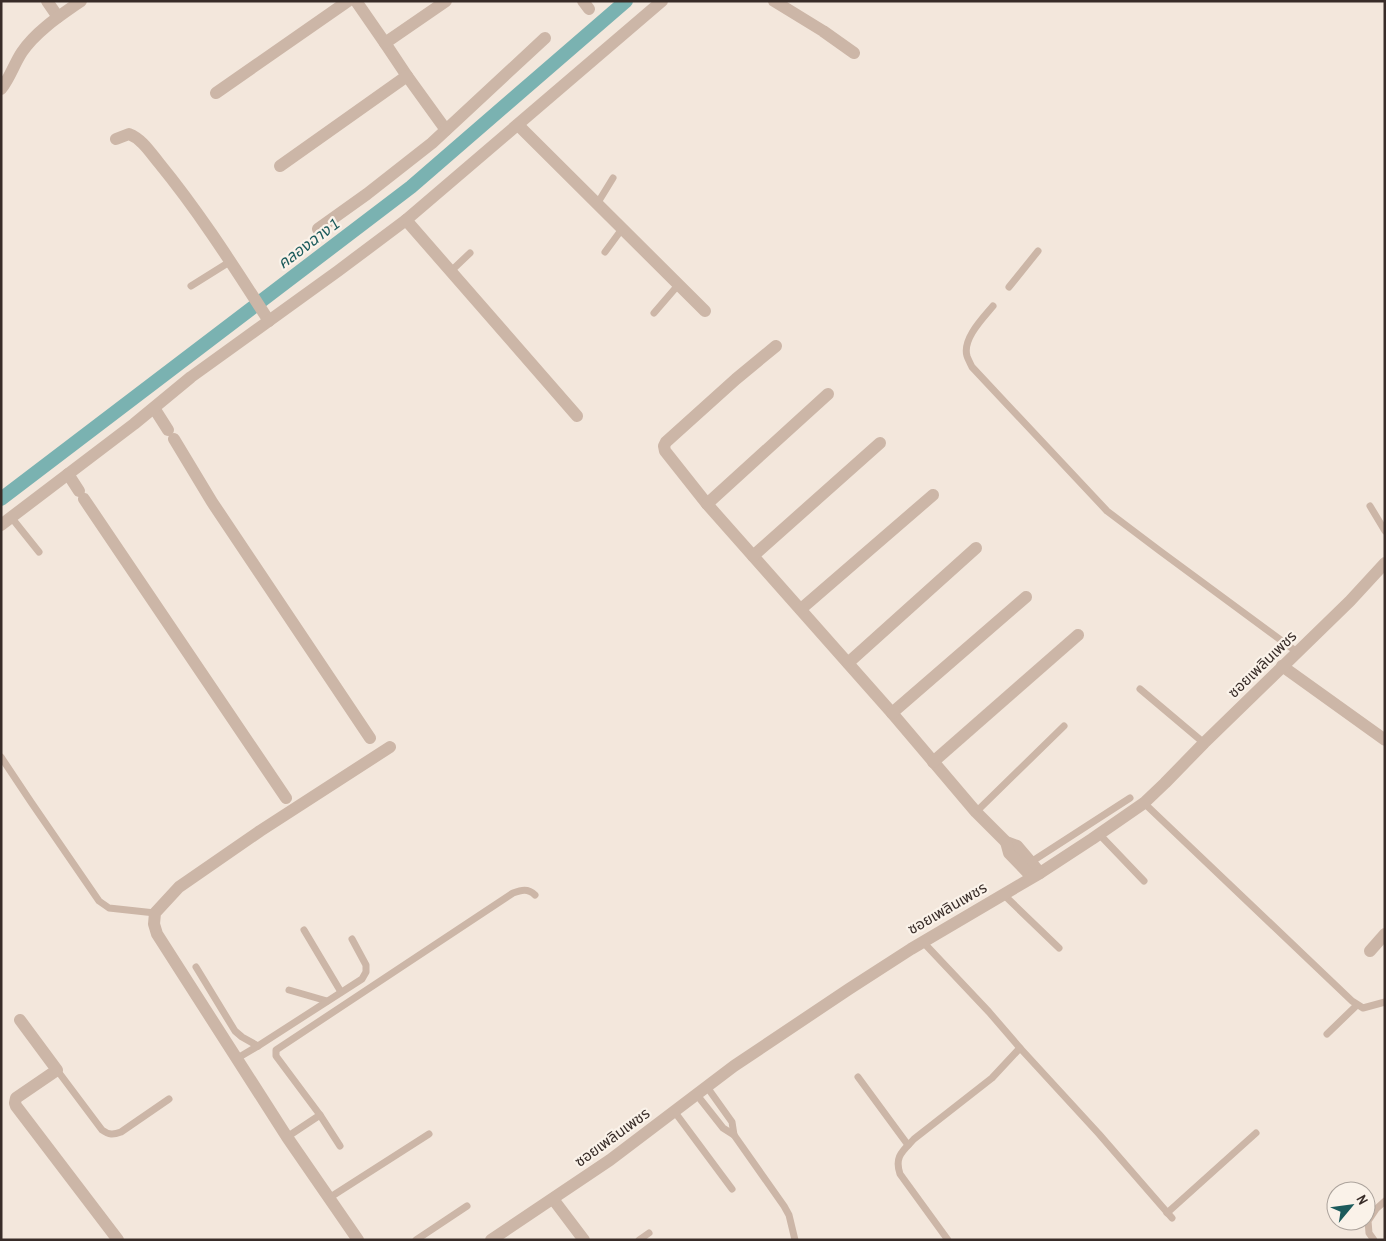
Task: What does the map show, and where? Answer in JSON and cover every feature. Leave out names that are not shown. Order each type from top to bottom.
[{"type":"street","points":[[47,1],[58,17]]},
{"type":"street","points":[[1,89],[31,41],[58,17],[81,1]]},
{"type":"street","points":[[216,93],[348,1]]},
{"type":"street","points":[[356,1],[446,130]]},
{"type":"street","points":[[386,43],[446,1]]},
{"type":"street","points":[[6,521],[154,408],[267,318],[338,271],[406,220],[662,1]]},
{"type":"street","points":[[774,1],[824,31],[854,54]]},
{"type":"street","points":[[318,229],[432,144],[545,38]]},
{"type":"street","points":[[280,166],[407,76]]},
{"type":"street","points":[[518,125],[705,311]]},
{"type":"street","points":[[116,139],[129,134],[141,141],[176,183],[209,229],[267,318]]},
{"type":"street","points":[[406,220],[577,416]]},
{"type":"street","points":[[776,346],[666,442],[664,446],[665,451],[707,504],[892,713],[976,812],[1006,842],[1017,846],[1031,862],[1036,875]]},
{"type":"street","points":[[707,504],[828,394]]},
{"type":"street","points":[[154,408],[218,510],[370,738]]},
{"type":"street","points":[[753,556],[880,443]]},
{"type":"street","points":[[68,474],[286,798]]},
{"type":"street","points":[[801,609],[932,495]]},
{"type":"street","points":[[848,663],[976,548]]},
{"type":"street","name":"ซอยเพลินเพชร","points":[[491,1240],[610,1160],[750,1055],[923,942],[1036,875],[1144,803],[1350,601],[1385,563]]},
{"type":"street","points":[[892,713],[1026,597]]},
{"type":"street","points":[[933,762],[1078,636]]},
{"type":"street","points":[[1282,666],[1385,740]]},
{"type":"street","points":[[358,1240],[236,1059],[157,934],[154,924],[156,913],[179,887],[260,831],[390,747]]},
{"type":"street","points":[[1006,842],[1009,852],[1036,875]]},
{"type":"street","points":[[1370,951],[1385,934]]},
{"type":"street","points":[[20,1020],[57,1070],[16,1098],[16,1106],[118,1240]]},
{"type":"street","points":[[553,1199],[584,1240]]},
{"type":"lane","points":[[597,204],[613,178]]},
{"type":"lane","points":[[605,252],[622,229]]},
{"type":"lane","points":[[1009,286],[1038,251]]},
{"type":"lane","points":[[450,272],[470,252]]},
{"type":"lane","points":[[191,286],[231,261]]},
{"type":"lane","points":[[654,313],[679,284]]},
{"type":"lane","points":[[993,306],[970,337],[966,348],[972,367],[1107,511],[1297,652]]},
{"type":"lane","points":[[1370,506],[1385,531]]},
{"type":"lane","points":[[6,521],[39,552]]},
{"type":"lane","points":[[1140,689],[1204,743]]},
{"type":"lane","points":[[976,812],[1064,726]]},
{"type":"lane","points":[[1,757],[99,901],[110,908],[156,913]]},
{"type":"lane","points":[[1031,862],[1130,798]]},
{"type":"lane","points":[[1144,803],[1357,1005],[1363,1008],[1385,1002]]},
{"type":"lane","points":[[1099,834],[1144,881]]},
{"type":"lane","points":[[340,1146],[320,1115],[276,1056],[276,1050],[513,893],[523,890],[532,892],[535,895]]},
{"type":"lane","points":[[1004,894],[1059,948]]},
{"type":"lane","points":[[304,930],[341,992]]},
{"type":"lane","points":[[236,1059],[362,978],[366,972],[366,965],[352,939]]},
{"type":"lane","points":[[923,942],[1099,1134],[1169,1216],[1256,1133]]},
{"type":"lane","points":[[196,967],[235,1031],[258,1046]]},
{"type":"lane","points":[[289,990],[327,1001]]},
{"type":"lane","points":[[1327,1034],[1357,1005]]},
{"type":"lane","points":[[948,1240],[900,1174],[897,1165],[898,1158],[914,1139],[992,1078],[1020,1048]]},
{"type":"lane","points":[[57,1070],[102,1130],[108,1134],[113,1135],[121,1132],[169,1099]]},
{"type":"lane","points":[[858,1077],[908,1145]]},
{"type":"lane","points":[[702,1091],[732,1122],[734,1135]]},
{"type":"lane","points":[[702,1091],[723,1128],[734,1135],[784,1206],[789,1215],[795,1240]]},
{"type":"lane","points":[[674,1111],[732,1189]]},
{"type":"lane","points":[[287,1137],[320,1115]]},
{"type":"lane","points":[[329,1198],[429,1134]]},
{"type":"lane","points":[[1374,1240],[1369,1233],[1368,1221],[1376,1209],[1385,1201]]},
{"type":"lane","points":[[416,1240],[467,1206]]},
{"type":"lane","points":[[639,1240],[648,1233]]},
{"type":"waterway","name":"คลองฉาง 1","points":[[1,499],[411,187],[626,1]]}]
